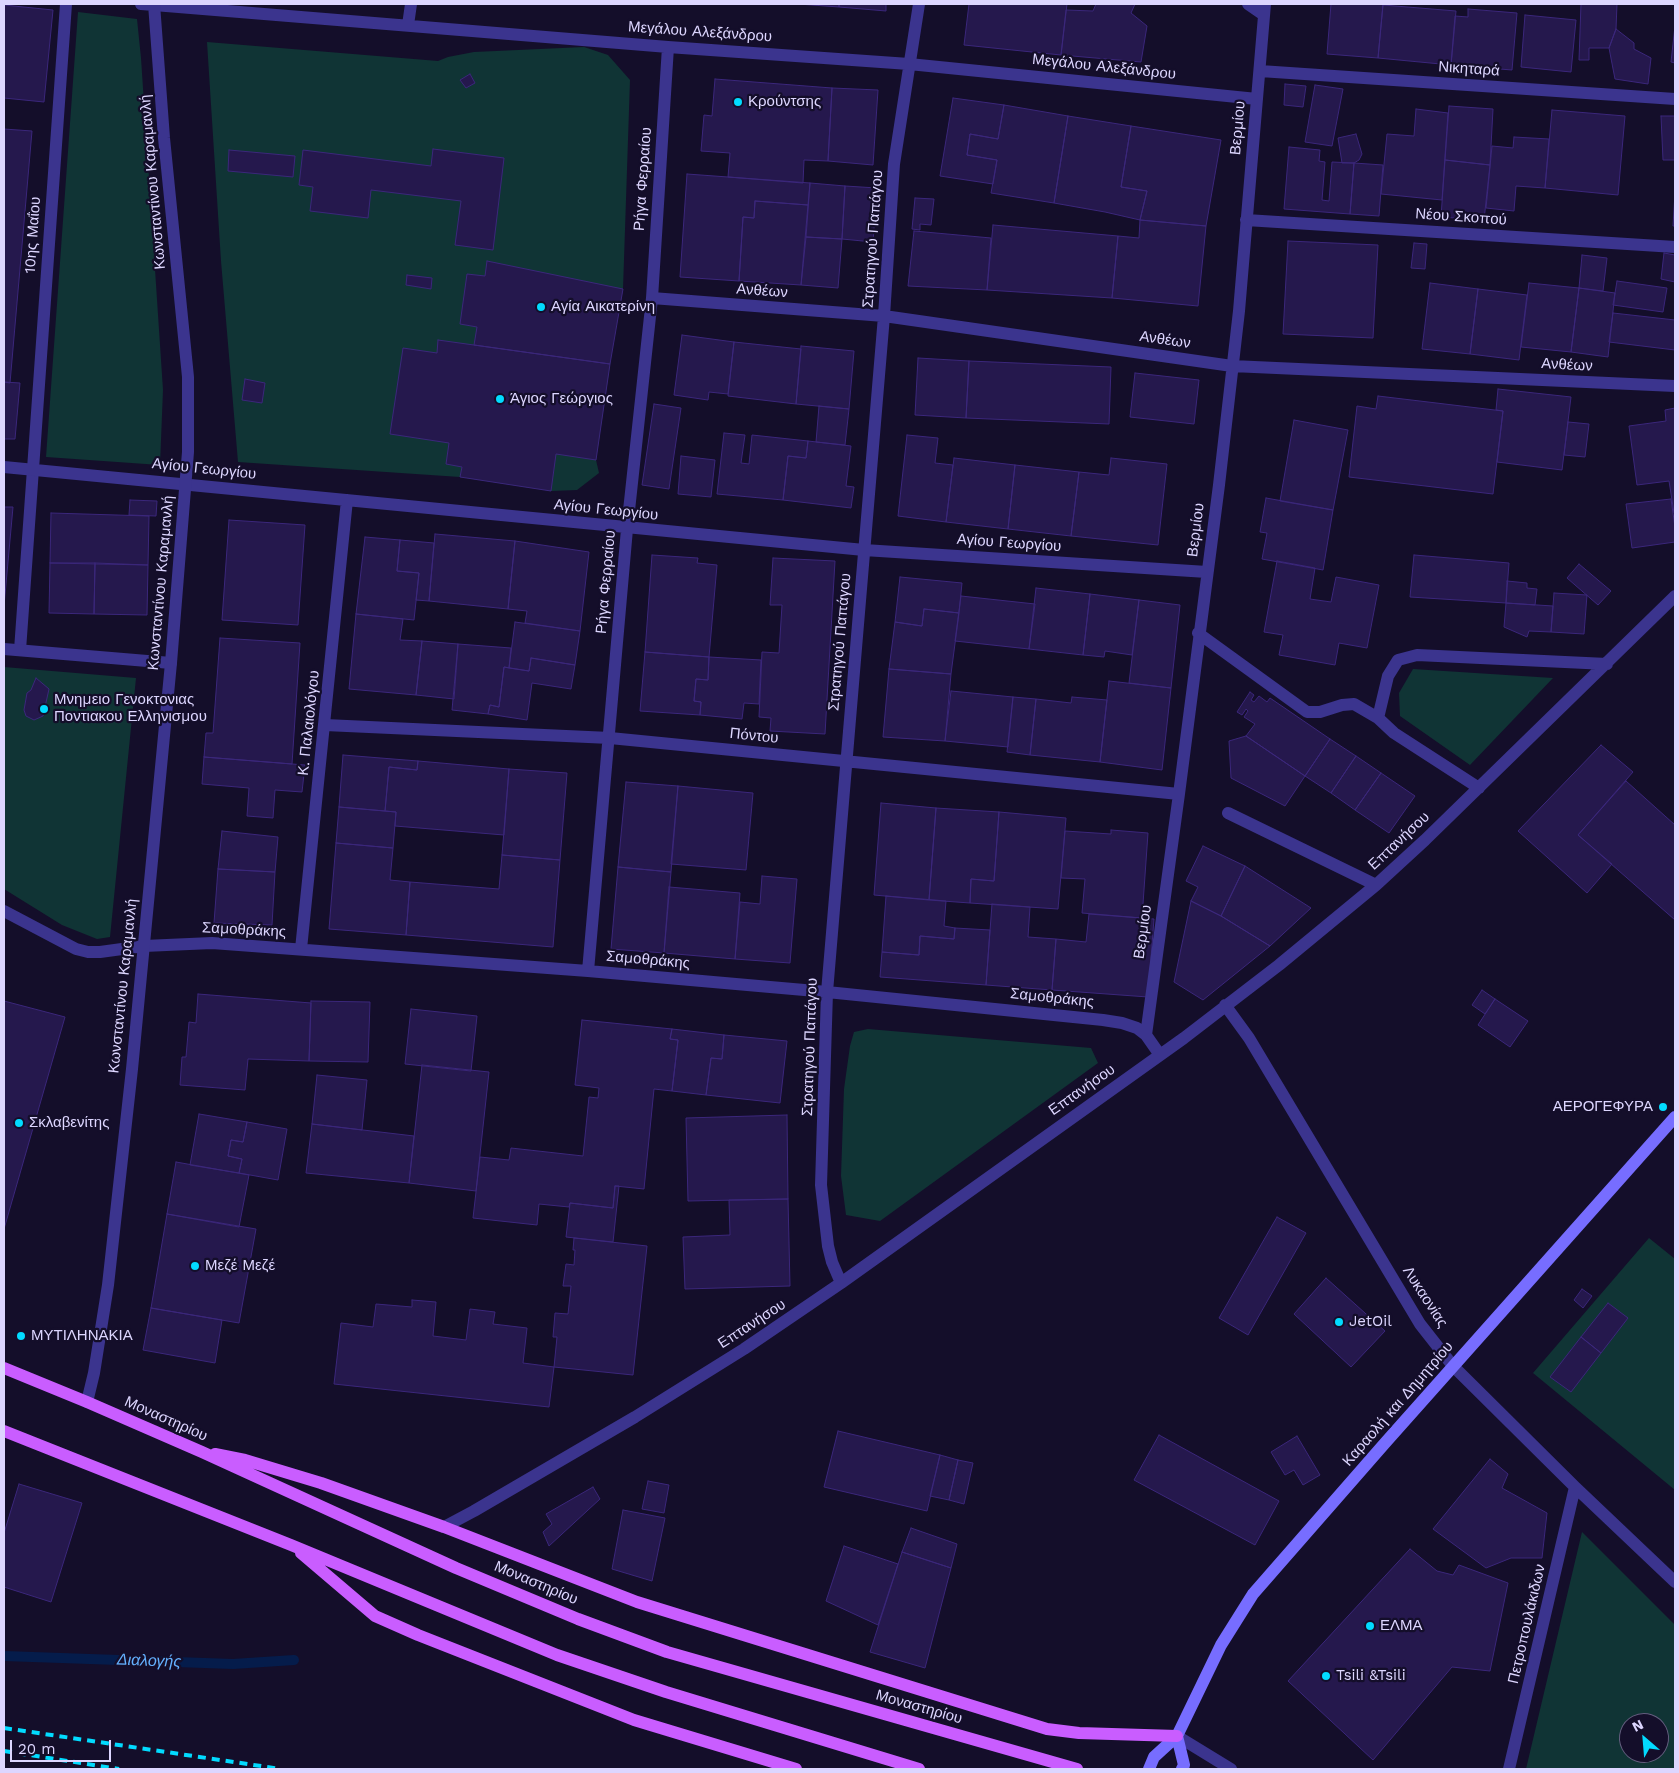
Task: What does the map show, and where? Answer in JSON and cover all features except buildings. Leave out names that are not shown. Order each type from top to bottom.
[{"type":"main road","name":"Καραολή και Δημητρίου","points":[[1177,1736],[1221,1644],[1254,1594],[1453,1366],[1675,1117]]},
{"type":"main road","name":"Μοναστηρίου","points":[[4,1368],[202,1452],[333,1513],[578,1619],[667,1652],[1077,1769]]},
{"type":"main road","points":[[4,1431],[292,1545],[557,1655],[614,1675],[919,1769]]},
{"type":"main road","points":[[202,1452],[224,1454],[321,1483],[444,1527],[637,1602],[1047,1729],[1079,1733],[1177,1736]]},
{"type":"main road","points":[[292,1545],[375,1616],[418,1635],[634,1720],[796,1769]]},
{"type":"main road","points":[[1149,1769],[1154,1757],[1177,1736]]},
{"type":"main road","points":[[1177,1736],[1184,1765],[1182,1769]]},
{"type":"street","name":"10ης Μαΐου","points":[[20,650],[66,4]]},
{"type":"street","name":"Μεγάλου Αλεξάνδρου","points":[[149,4],[909,64],[1257,99]]},
{"type":"street","name":"Κωνσταντίνου Καραμανλή","points":[[87,1402],[94,1373],[108,1285],[144,946],[171,663],[186,483],[189,417],[188,377],[149,4]]},
{"type":"street","points":[[408,25],[411,4]]},
{"type":"street","name":"Στρατηγού Παπάγου","points":[[841,1283],[832,1262],[828,1246],[821,1185],[827,992],[884,316],[894,164],[919,4]]},
{"type":"street","points":[[1248,4],[1265,9]]},
{"type":"street","name":"Βερμίου","points":[[1146,1035],[1179,794],[1239,311],[1265,9]]},
{"type":"street","name":"Ρήγα Φερραίου","points":[[588,971],[627,528],[652,298],[668,46]]},
{"type":"street","name":"Νικηταρά","points":[[1260,71],[1675,99]]},
{"type":"street","name":"Νέου Σκοπού","points":[[1246,220],[1675,247]]},
{"type":"street","name":"Ανθέων","points":[[652,298],[884,316],[1232,366],[1675,386]]},
{"type":"street","name":"Αγίου Γεωργίου","points":[[4,467],[186,483],[864,550],[1207,572]]},
{"type":"street","name":"Κ. Παλαιολόγου","points":[[301,949],[347,500]]},
{"type":"street","name":"Επτανήσου","points":[[444,1527],[679,1390],[744,1349],[841,1283],[1160,1055],[1279,965],[1376,885],[1608,664],[1675,596]]},
{"type":"street","points":[[1198,633],[1307,712],[1320,712],[1342,705],[1354,704],[1378,718],[1394,733],[1479,788]]},
{"type":"street","points":[[4,648],[171,663]]},
{"type":"street","points":[[1378,718],[1388,676],[1398,660],[1416,656],[1608,664]]},
{"type":"street","name":"Πόντου","points":[[325,725],[610,738],[1179,794]]},
{"type":"street","points":[[1228,813],[1376,885]]},
{"type":"street","name":"Σαμοθράκης","points":[[4,911],[76,949],[88,952],[144,946],[212,943],[588,971],[827,992],[1122,1022],[1146,1035]]},
{"type":"street","name":"Λυκαονίας","points":[[1225,1005],[1249,1038],[1420,1324],[1453,1366],[1675,1582]]},
{"type":"street","points":[[1146,1035],[1160,1055]]},
{"type":"street","name":"Πετροπουλάκιδων","points":[[1509,1769],[1575,1486]]},
{"type":"street","points":[[1177,1736],[1231,1769]]},
{"type":"green space","points":[[78,12],[137,19],[163,390],[160,465],[46,457]]},
{"type":"green space","points":[[207,42],[438,61],[474,52],[584,47],[608,55],[630,80],[623,289],[596,460],[599,473],[577,490],[551,491],[460,477],[238,462],[221,261]]},
{"type":"green space","points":[[4,667],[136,678],[110,937],[97,939],[62,925],[4,889]]},
{"type":"green space","points":[[1413,669],[1553,678],[1470,765],[1400,716],[1399,693]]},
{"type":"green space","points":[[868,1029],[1091,1048],[1098,1063],[880,1221],[846,1215],[841,1176],[844,1089],[850,1046],[854,1032]]},
{"type":"green space","points":[[1649,1238],[1675,1259],[1675,1490],[1533,1373]]},
{"type":"green space","points":[[1582,1532],[1675,1625],[1675,1769],[1526,1769]]},
{"type":"waterway","name":"Διαλογής","points":[[4,1656],[233,1664],[294,1660]]},
{"type":"railway","points":[[4,1728],[281,1769]]},
{"type":"railway","points":[[4,1751],[119,1769]]},
{"type":"place","name":"Κρούντσης","points":[[738,102]]},
{"type":"place","name":"Αγία Αικατερίνη","points":[[541,307]]},
{"type":"place","name":"Άγιος Γεώργιος","points":[[500,399]]},
{"type":"place","name":"Μνημειο Γενοκτονιας Ποντιακου Ελληνισμου","points":[[44,709]]},
{"type":"place","name":"ΑΕΡΟΓΕΦΥΡΑ","points":[[1663,1107]]},
{"type":"place","name":"Σκλαβενίτης","points":[[19,1123]]},
{"type":"place","name":"Μεζέ Μεζέ","points":[[195,1266]]},
{"type":"place","name":"JetOil","points":[[1339,1322]]},
{"type":"place","name":"ΜΥΤΙΛΗΝΑΚΙΑ","points":[[21,1336]]},
{"type":"place","name":"ΕΛΜΑ","points":[[1370,1626]]},
{"type":"place","name":"Tsili &Tsili","points":[[1326,1676]]}]
